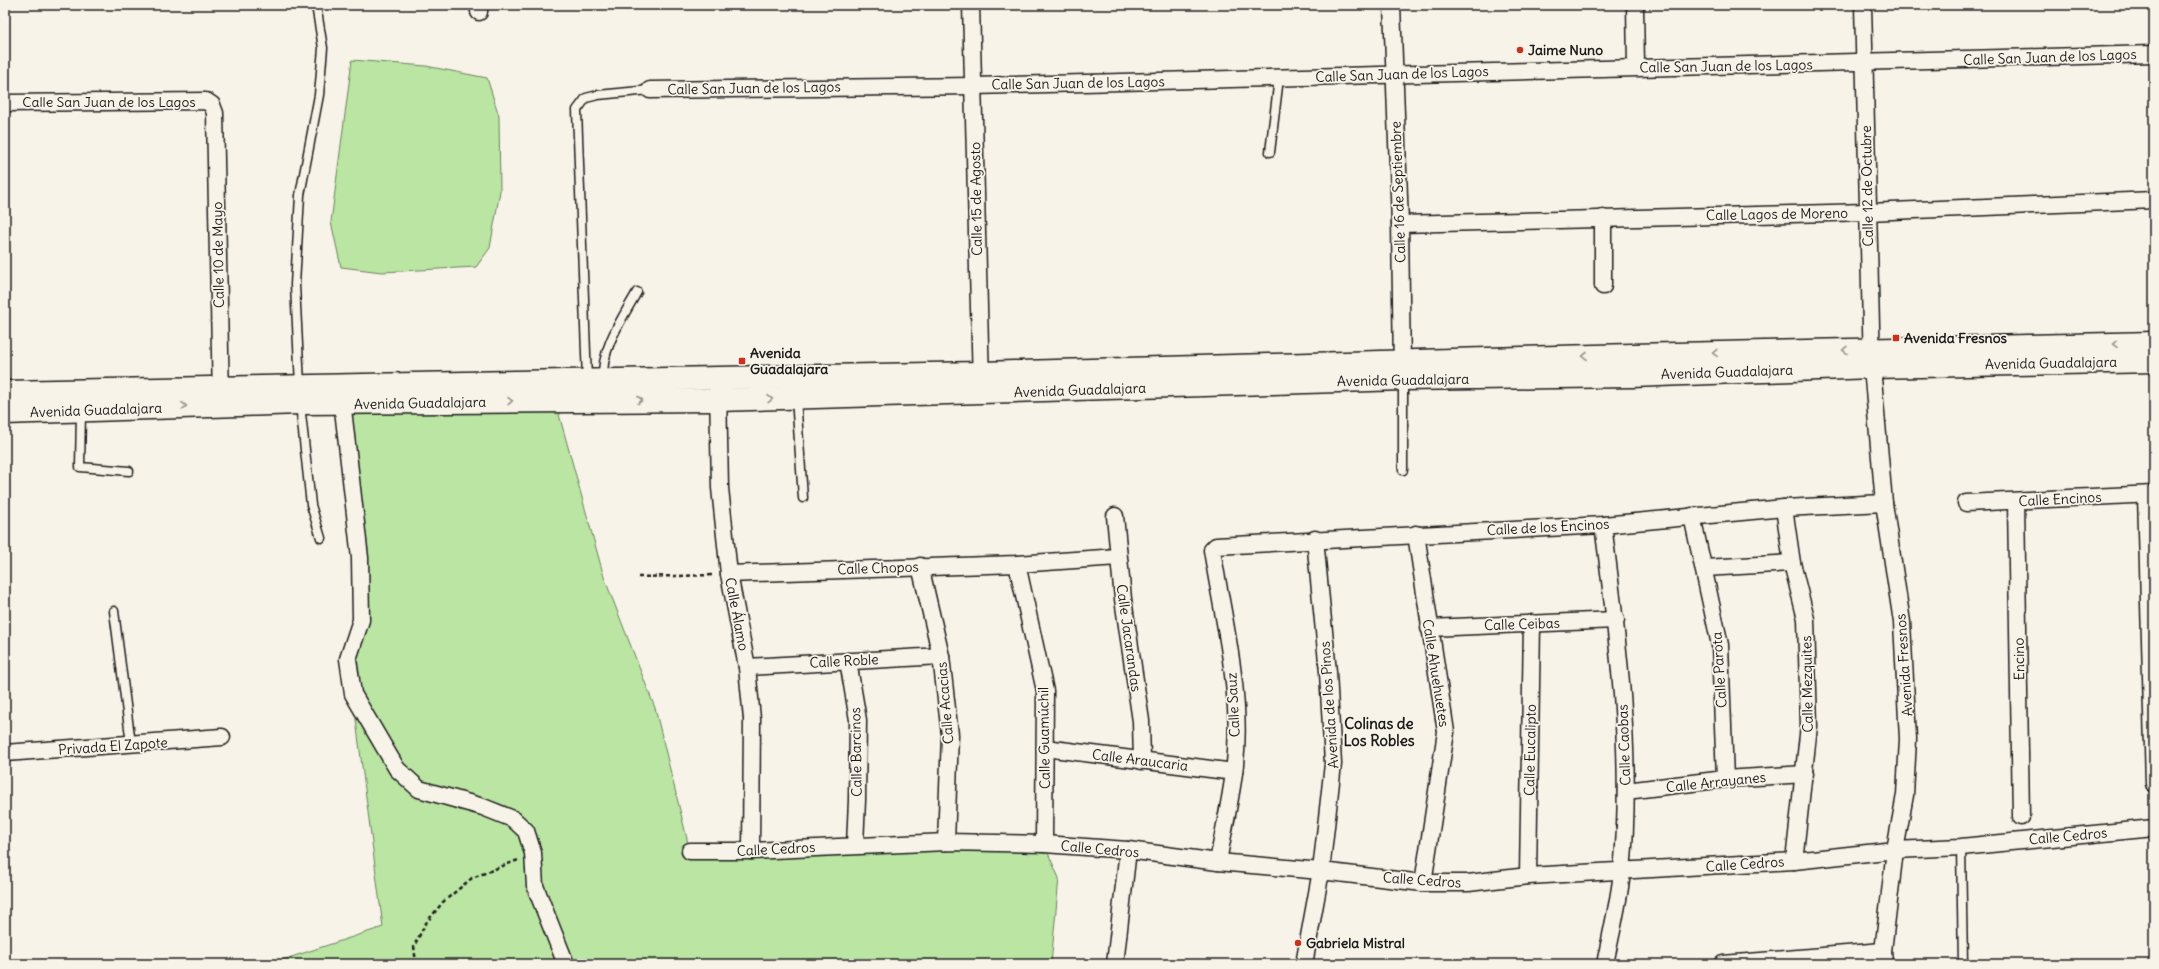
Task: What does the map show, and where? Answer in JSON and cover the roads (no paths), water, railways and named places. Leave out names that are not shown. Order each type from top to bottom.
[{"type":"street","name":"Calle 15 de Agosto","points":[[971,5],[981,383]]},
{"type":"street","name":"Calle 16 de Septiembre","points":[[1392,5],[1400,224],[1402,371]]},
{"type":"street","points":[[1635,5],[1636,67]]},
{"type":"street","name":"Calle 12 de Octubre","points":[[1863,5],[1872,358]]},
{"type":"street","name":"Calle San Juan de los Lagos","points":[[650,90],[974,86],[2154,54]]},
{"type":"street","name":"Calle San Juan de los Lagos","points":[[5,103],[206,101],[212,106]]},
{"type":"street","name":"Calle 10 de Mayo","points":[[212,106],[215,113],[221,396]]},
{"type":"street","name":"Calle Lagos de Moreno","points":[[1400,224],[1868,212],[2154,200]]},
{"type":"street","points":[[1603,218],[1603,286]]},
{"type":"street","name":"Avenida Guadalajara","points":[[341,395],[595,381],[717,377],[796,387],[846,397],[981,383],[1251,374],[1402,371],[1632,376],[1872,358],[2154,343]]},
{"type":"street","name":"Avenida Guadalajara","points":[[1872,358],[2154,361]]},
{"type":"street","name":"Avenida Fresnos","points":[[1872,358],[1884,503],[1902,622],[1908,738],[1905,795],[1895,850],[1884,958]]},
{"type":"street","name":"Avenida Guadalajara","points":[[5,392],[81,400],[300,394],[555,400],[718,400],[796,387],[846,375],[981,383]]},
{"type":"street","points":[[846,375],[846,397]]},
{"type":"street","name":"Calle Álamo","points":[[717,377],[720,488],[729,574],[747,667],[752,738],[751,851]]},
{"type":"street","points":[[341,395],[360,558],[361,620],[348,659],[354,694],[397,769],[418,789],[513,819],[526,831],[533,853],[535,886],[566,964]]},
{"type":"street","name":"Avenida Guadalajara","points":[[5,413],[81,400]]},
{"type":"street","points":[[2150,495],[2154,784]]},
{"type":"street","name":"Calle Encinos","points":[[1966,503],[2150,495]]},
{"type":"street","name":"Encino","points":[[2016,501],[2021,817]]},
{"type":"street","name":"Calle de los Encinos","points":[[1214,548],[1216,546],[1416,534],[1603,525],[1784,508],[1884,503]]},
{"type":"street","name":"Calle Mezquites","points":[[1784,508],[1792,563],[1806,620],[1809,726],[1805,774],[1794,861]]},
{"type":"street","name":"Calle Jacarandas","points":[[1115,516],[1118,557],[1141,721],[1142,761]]},
{"type":"street","name":"Calle Parota","points":[[1692,516],[1720,645],[1725,779]]},
{"type":"street","name":"Calle Caobas","points":[[1603,525],[1616,620],[1626,748],[1626,791],[1622,872],[1606,964]]},
{"type":"street","name":"Calle Ahuehuetes","points":[[1416,534],[1429,628],[1446,732],[1423,883]]},
{"type":"street","name":"Avenida de los Pinos","points":[[1304,964],[1321,871],[1333,778],[1334,749],[1315,540]]},
{"type":"street","name":"Calle Sauz","points":[[1214,548],[1212,550],[1234,685],[1234,772],[1218,862]]},
{"type":"street","name":"Calle Chopos","points":[[729,574],[920,566],[1017,564],[1118,557]]},
{"type":"street","points":[[1704,568],[1792,563]]},
{"type":"street","name":"Calle Guamúchil","points":[[1017,564],[1045,691],[1044,844]]},
{"type":"street","name":"Calle Acacias","points":[[920,566],[941,656],[950,735],[946,842]]},
{"type":"street","name":"Calle Ceibas","points":[[1429,628],[1616,620]]},
{"type":"street","name":"Calle Eucalipto","points":[[1528,876],[1532,623]]},
{"type":"street","name":"Calle Roble","points":[[747,667],[941,656]]},
{"type":"street","name":"Calle Barcinos","points":[[848,661],[858,720],[855,845]]},
{"type":"street","name":"Privada El Zapote","points":[[5,753],[222,737]]},
{"type":"street","name":"Calle Araucaria","points":[[1045,748],[1234,772]]},
{"type":"street","name":"Calle Arrayanes","points":[[1626,791],[1725,779],[1805,774]]},
{"type":"street","name":"Calle Cedros","points":[[690,851],[751,851],[946,842],[1044,844],[1128,850],[1218,862],[1321,871],[1423,883],[1468,883],[1528,876],[1622,872],[1794,861],[1895,850],[1960,847],[2154,828]]},
{"type":"street","points":[[1115,964],[1128,850]]},
{"type":"street","points":[[1723,964],[1884,958]]},
{"type":"lane","points":[[316,5],[323,48],[319,95],[300,195],[296,277],[300,394],[311,505],[321,538]]},
{"type":"lane","points":[[1270,152],[1279,78]]},
{"type":"lane","points":[[595,381],[577,110],[586,98],[598,95],[650,90]]},
{"type":"lane","points":[[595,381],[602,368],[613,335],[637,292]]},
{"type":"lane","points":[[1402,371],[1403,470]]},
{"type":"lane","points":[[796,387],[803,498]]},
{"type":"lane","points":[[81,400],[80,467],[129,471]]},
{"type":"lane","points":[[114,611],[131,744]]},
{"type":"lane","points":[[1960,847],[1963,964]]},
{"type":"place","name":"Jaime Nuno","points":[[1520,50]]},
{"type":"place","name":"Avenida Fresnos","points":[[1896,338]]},
{"type":"place","name":"Avenida Guadalajara","points":[[742,361]]},
{"type":"place","name":"Gabriela Mistral","points":[[1298,943]]},
{"type":"district","name":"Colinas de Los Robles","points":[[1379,732]]}]
